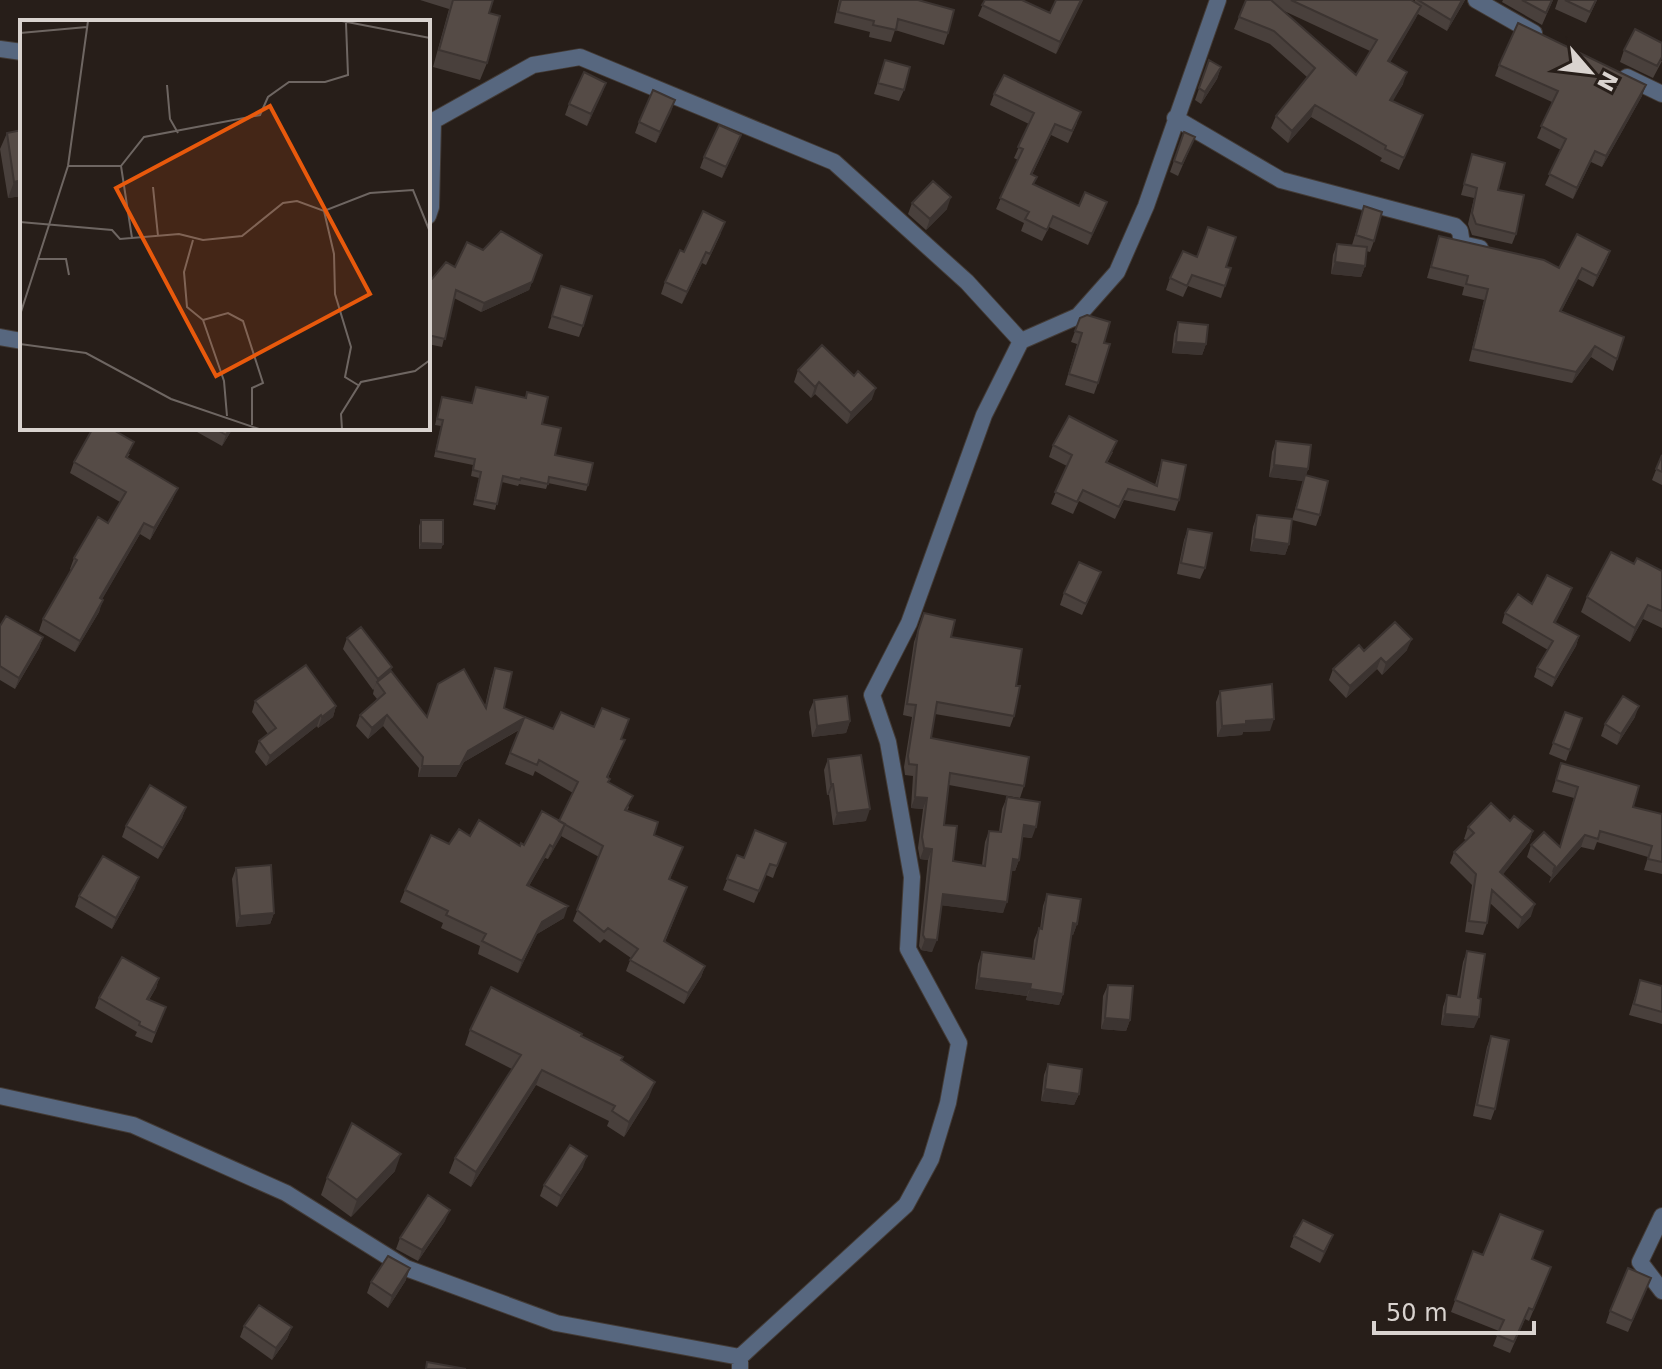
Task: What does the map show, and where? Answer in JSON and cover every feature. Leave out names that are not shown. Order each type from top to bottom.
[{"type":"street","points":[[0,1096],[133,1125],[286,1193],[406,1268],[556,1323],[740,1363],[906,1205],[931,1159],[948,1103],[959,1043],[908,949],[912,877],[888,742],[872,695],[909,623],[984,415],[1021,341],[1078,316],[1117,272],[1146,206],[1218,0]]},
{"type":"street","points":[[1476,0],[1550,41]]},
{"type":"street","points":[[0,49],[20,52]]},
{"type":"street","points":[[430,210],[431,121],[533,65],[580,57],[834,162],[967,282],[1021,341]]},
{"type":"street","points":[[1606,67],[1662,94]]},
{"type":"street","points":[[1175,118],[1281,180],[1455,226],[1460,231],[1462,244],[1493,251]]},
{"type":"street","points":[[0,337],[20,341]]},
{"type":"street","points":[[1662,1216],[1640,1262],[1662,1291]]},
{"type":"building","points":[[453,0],[493,0],[489,13],[500,16],[487,63],[439,50]]},
{"type":"building","points":[[841,0],[918,0],[954,10],[948,33],[898,19],[896,30],[838,12]]},
{"type":"building","points":[[985,0],[1022,0],[1050,13],[1056,0],[1081,0],[1060,42],[982,5]]},
{"type":"building","points":[[1246,0],[1271,0],[1356,75],[1377,40],[1291,0],[1411,0],[1421,6],[1388,61],[1407,72],[1390,100],[1423,115],[1404,158],[1315,105],[1292,131],[1276,116],[1315,68],[1274,31],[1239,17]]},
{"type":"building","points":[[1418,0],[1462,0],[1451,20]]},
{"type":"building","points":[[1522,0],[1552,0],[1546,13]]},
{"type":"building","points":[[1565,0],[1596,0],[1590,12]]},
{"type":"building","points":[[1518,23],[1646,85],[1606,156],[1595,151],[1577,188],[1549,174],[1566,139],[1541,126],[1558,91],[1499,65]]},
{"type":"building","points":[[1635,29],[1662,43],[1662,57],[1657,66],[1624,50]]},
{"type":"building","points":[[885,60],[910,67],[904,90],[878,83]]},
{"type":"building","points":[[1209,60],[1221,67],[1205,92],[1199,88]]},
{"type":"building","points":[[584,72],[606,83],[591,114],[569,104]]},
{"type":"building","points":[[1004,75],[1081,112],[1072,131],[1055,124],[1031,174],[1037,177],[1033,184],[1079,206],[1085,192],[1107,202],[1092,234],[1053,216],[1047,230],[1025,219],[1029,212],[1000,198],[1023,149],[1018,147],[1034,113],[994,94]]},
{"type":"building","points":[[653,90],[675,100],[660,132],[639,122]]},
{"type":"building","points":[[719,125],[741,135],[726,167],[704,157]]},
{"type":"building","points":[[20,130],[20,180],[14,182],[7,133]]},
{"type":"building","points":[[1184,132],[1195,137],[1182,164],[1174,161]]},
{"type":"building","points":[[1472,154],[1505,163],[1498,190],[1524,195],[1516,234],[1476,224],[1472,213],[1477,188],[1464,184]]},
{"type":"building","points":[[933,181],[951,197],[930,219],[912,203]]},
{"type":"building","points":[[1364,206],[1382,212],[1374,241],[1356,235]]},
{"type":"building","points":[[703,211],[725,222],[687,292],[665,282],[680,250],[684,252]]},
{"type":"building","points":[[1208,227],[1236,237],[1226,267],[1231,268],[1225,286],[1192,275],[1187,286],[1170,278],[1183,251],[1197,257]]},
{"type":"building","points":[[501,231],[542,255],[532,282],[484,303],[456,290],[445,339],[430,335],[430,278],[446,262],[455,267],[467,242],[483,250]]},
{"type":"building","points":[[1577,234],[1610,251],[1597,276],[1582,268],[1560,311],[1624,337],[1617,359],[1595,346],[1576,372],[1473,349],[1488,289],[1466,284],[1468,276],[1431,267],[1439,236],[1544,260],[1559,268]]},
{"type":"building","points":[[1337,244],[1367,247],[1365,266],[1335,262]]},
{"type":"building","points":[[561,286],[592,296],[583,326],[552,316]]},
{"type":"building","points":[[1087,315],[1110,322],[1104,343],[1110,344],[1098,383],[1069,374],[1082,333],[1075,331],[1080,318]]},
{"type":"building","points":[[1178,322],[1208,325],[1206,344],[1176,342]]},
{"type":"building","points":[[822,345],[854,376],[858,371],[876,388],[851,413],[819,382],[815,387],[798,370]]},
{"type":"building","points":[[476,387],[526,398],[527,392],[548,397],[542,424],[561,428],[555,455],[593,463],[588,485],[549,477],[548,484],[503,476],[497,504],[475,500],[481,472],[473,470],[475,459],[436,451],[443,420],[437,419],[442,397],[472,403]]},
{"type":"building","points":[[1069,416],[1117,441],[1106,462],[1157,486],[1162,460],[1186,465],[1179,500],[1128,489],[1119,507],[1083,490],[1077,502],[1055,492],[1072,455],[1053,445]]},
{"type":"building","points":[[92,430],[113,430],[134,442],[126,457],[178,488],[154,528],[144,523],[100,598],[103,600],[80,641],[43,619],[98,517],[108,523],[126,492],[74,462]]},
{"type":"building","points":[[1276,441],[1311,445],[1308,469],[1274,465]]},
{"type":"building","points":[[1662,455],[1662,472],[1656,469]]},
{"type":"building","points":[[1305,475],[1328,481],[1320,515],[1296,509]]},
{"type":"building","points":[[1257,515],[1292,519],[1289,544],[1254,539]]},
{"type":"building","points":[[421,520],[443,520],[443,544],[421,543]]},
{"type":"building","points":[[1188,529],[1212,533],[1205,568],[1181,563]]},
{"type":"building","points":[[1611,552],[1634,564],[1637,558],[1662,571],[1662,611],[1648,605],[1635,628],[1587,597]]},
{"type":"building","points":[[1079,562],[1101,572],[1086,604],[1064,593]]},
{"type":"building","points":[[1547,575],[1572,588],[1554,622],[1579,636],[1555,678],[1537,668],[1553,641],[1505,613],[1518,594],[1532,604]]},
{"type":"building","points":[[924,613],[955,620],[951,637],[1022,649],[1016,686],[1020,686],[1014,716],[937,702],[931,738],[1029,757],[1024,786],[950,773],[944,825],[957,826],[953,861],[985,866],[989,831],[1001,832],[1007,797],[1040,802],[1036,827],[1024,825],[1019,860],[1013,859],[1007,902],[943,894],[937,940],[925,939],[923,935],[932,849],[924,848],[922,837],[927,798],[915,797],[917,765],[909,764],[908,756],[916,705],[907,704],[918,631]]},
{"type":"building","points":[[6,616],[43,637],[19,678],[0,666],[0,626]]},
{"type":"building","points":[[1395,622],[1412,639],[1386,663],[1381,658],[1350,686],[1333,669],[1359,645],[1364,651]]},
{"type":"building","points":[[361,627],[392,667],[378,679],[347,638]]},
{"type":"building","points":[[306,665],[336,706],[270,756],[259,741],[276,728],[255,701]]},
{"type":"building","points":[[495,668],[512,672],[504,708],[553,729],[561,712],[594,727],[602,708],[629,719],[621,739],[625,740],[607,777],[610,779],[608,782],[633,796],[625,810],[658,822],[654,835],[683,847],[669,879],[687,887],[664,941],[705,966],[688,993],[630,960],[638,949],[608,928],[604,932],[577,910],[603,846],[559,821],[578,782],[539,760],[537,765],[510,753],[524,718],[468,751],[460,766],[422,766],[423,757],[387,715],[372,728],[360,715],[385,693],[377,682],[391,671],[427,717],[438,684],[464,669],[486,708]]},
{"type":"building","points":[[1272,684],[1274,719],[1222,726],[1220,691]]},
{"type":"building","points":[[847,696],[850,721],[817,726],[814,700]]},
{"type":"building","points":[[1623,696],[1639,706],[1621,734],[1605,724]]},
{"type":"building","points":[[1565,712],[1582,718],[1570,750],[1553,743]]},
{"type":"building","points":[[861,755],[870,809],[837,813],[828,759]]},
{"type":"building","points":[[1561,763],[1639,786],[1633,807],[1662,814],[1662,862],[1648,859],[1652,846],[1600,831],[1598,839],[1585,835],[1553,872],[1555,866],[1531,845],[1544,832],[1560,847],[1578,787],[1556,780]]},
{"type":"building","points":[[150,785],[186,807],[163,848],[126,826]]},
{"type":"building","points":[[1491,803],[1510,821],[1514,816],[1533,831],[1500,872],[1535,904],[1522,918],[1492,890],[1487,923],[1469,921],[1476,874],[1454,852],[1474,833],[1468,827]]},
{"type":"building","points":[[542,811],[565,824],[527,885],[568,906],[542,922],[522,961],[482,941],[486,934],[405,890],[431,835],[449,844],[459,829],[470,836],[479,820],[520,846],[521,843],[524,845]]},
{"type":"building","points":[[755,830],[786,843],[777,866],[770,864],[759,891],[727,879],[737,855],[744,858]]},
{"type":"building","points":[[103,856],[139,877],[116,918],[79,896]]},
{"type":"building","points":[[271,865],[274,913],[240,916],[236,868]]},
{"type":"building","points":[[1047,894],[1081,899],[1077,924],[1073,923],[1063,994],[1030,989],[1031,984],[979,978],[982,952],[1034,959]]},
{"type":"building","points":[[1467,951],[1485,954],[1478,998],[1481,999],[1479,1017],[1445,1014],[1447,995],[1460,997]]},
{"type":"building","points":[[122,957],[159,978],[147,999],[166,1007],[155,1033],[99,998]]},
{"type":"building","points":[[1640,980],[1662,986],[1662,1012],[1634,1004]]},
{"type":"building","points":[[1108,985],[1133,986],[1130,1020],[1105,1018]]},
{"type":"building","points":[[491,987],[623,1057],[621,1060],[655,1082],[629,1122],[612,1111],[615,1106],[542,1070],[476,1172],[455,1158],[521,1055],[470,1030]]},
{"type":"building","points":[[1491,1036],[1509,1040],[1495,1109],[1477,1105]]},
{"type":"building","points":[[1048,1064],[1082,1069],[1079,1094],[1045,1089]]},
{"type":"building","points":[[352,1123],[401,1154],[357,1200],[327,1178]]},
{"type":"building","points":[[570,1145],[587,1156],[561,1196],[544,1185]]},
{"type":"building","points":[[428,1195],[450,1210],[422,1250],[400,1238]]},
{"type":"building","points":[[1500,1214],[1543,1231],[1532,1259],[1551,1267],[1533,1310],[1529,1308],[1514,1342],[1497,1335],[1504,1320],[1455,1300],[1473,1251],[1483,1255]]},
{"type":"building","points":[[1303,1220],[1333,1235],[1324,1252],[1294,1236]]},
{"type":"building","points":[[388,1256],[410,1268],[392,1296],[371,1282]]},
{"type":"building","points":[[1628,1268],[1651,1278],[1632,1321],[1610,1311]]},
{"type":"building","points":[[259,1305],[292,1327],[276,1348],[244,1326]]},
{"type":"building","points":[[427,1362],[466,1369],[426,1369]]}]
